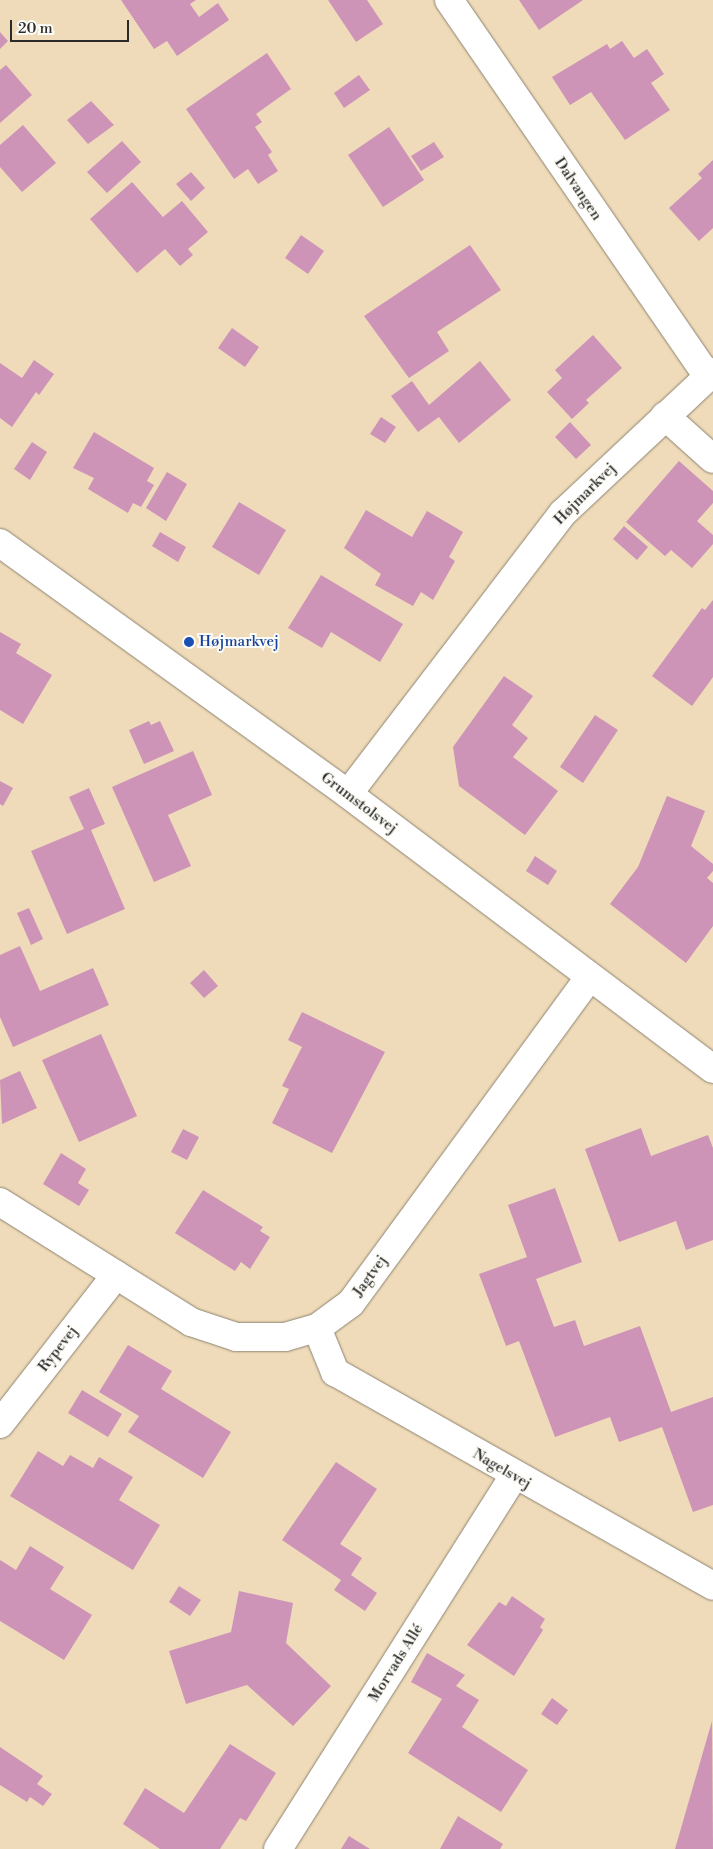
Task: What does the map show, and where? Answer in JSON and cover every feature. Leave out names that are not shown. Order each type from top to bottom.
[{"type":"street","name":"Dalvangen","points":[[449,0],[710,375]]},
{"type":"street","name":"Højmarkvej","points":[[348,794],[563,513],[710,375]]},
{"type":"street","points":[[665,416],[713,459]]},
{"type":"street","name":"Grumstolsvej","points":[[0,543],[348,794],[589,978],[713,1069]]},
{"type":"street","name":"Jagtvej","points":[[0,1202],[191,1322],[236,1337],[285,1338],[317,1328],[351,1303],[589,978]]},
{"type":"street","name":"Rypevej","points":[[0,1424],[116,1274]]},
{"type":"street","name":"Nagelsvej","points":[[317,1328],[335,1372],[514,1476],[713,1586]]},
{"type":"street","name":"Morvads Allé","points":[[278,1849],[514,1476]]},
{"type":"building","points":[[121,0],[196,0],[190,4],[199,17],[218,3],[229,20],[177,56],[167,41],[154,49]]},
{"type":"building","points":[[328,0],[367,0],[383,24],[356,42]]},
{"type":"building","points":[[519,0],[583,0],[539,30]]},
{"type":"building","points":[[0,32],[8,41],[0,49]]},
{"type":"building","points":[[622,41],[634,58],[647,49],[664,74],[651,83],[670,110],[625,140],[591,92],[570,105],[552,77],[607,44],[610,49]]},
{"type":"building","points":[[267,53],[291,89],[256,114],[262,122],[255,127],[272,152],[268,155],[278,171],[258,184],[248,169],[234,179],[186,109]]},
{"type":"building","points":[[6,65],[32,95],[0,123],[0,70]]},
{"type":"building","points":[[359,75],[370,90],[344,108],[334,93]]},
{"type":"building","points":[[91,101],[114,125],[88,144],[67,120]]},
{"type":"building","points":[[23,125],[56,163],[22,192],[0,167],[0,145]]},
{"type":"building","points":[[389,127],[424,180],[383,207],[348,155]]},
{"type":"building","points":[[122,141],[141,162],[107,193],[87,172]]},
{"type":"building","points":[[434,142],[444,157],[421,171],[411,156]]},
{"type":"building","points":[[713,160],[713,228],[699,241],[669,208],[702,178],[698,174]]},
{"type":"building","points":[[191,172],[205,188],[191,201],[176,184]]},
{"type":"building","points":[[132,182],[163,217],[182,201],[208,232],[188,249],[193,255],[180,266],[165,249],[137,273],[90,219]]},
{"type":"building","points":[[301,235],[324,251],[308,274],[285,258]]},
{"type":"building","points":[[470,245],[501,290],[437,332],[449,351],[409,378],[364,316]]},
{"type":"building","points":[[232,328],[259,347],[245,367],[218,348]]},
{"type":"building","points":[[593,335],[622,368],[586,400],[589,403],[572,419],[547,392],[562,378],[555,370]]},
{"type":"building","points":[[34,360],[54,374],[39,395],[36,392],[12,427],[0,418],[0,363],[22,378]]},
{"type":"building","points":[[480,361],[511,400],[459,443],[439,417],[418,432],[391,396],[412,381],[429,405]]},
{"type":"building","points":[[381,417],[396,427],[385,443],[370,434]]},
{"type":"building","points":[[570,422],[591,445],[576,459],[555,437]]},
{"type":"building","points":[[94,432],[154,468],[147,481],[154,485],[141,507],[133,503],[128,513],[88,489],[94,478],[73,468]]},
{"type":"building","points":[[32,442],[47,452],[30,480],[14,469]]},
{"type":"building","points":[[679,461],[713,491],[713,503],[697,521],[713,535],[713,544],[692,568],[671,550],[665,556],[626,522]]},
{"type":"building","points":[[167,472],[187,484],[166,521],[146,508]]},
{"type":"building","points":[[239,502],[286,530],[259,575],[212,547]]},
{"type":"building","points":[[366,510],[412,537],[427,511],[463,532],[449,557],[455,561],[433,600],[421,592],[413,606],[375,585],[381,574],[344,548]]},
{"type":"building","points":[[624,526],[648,547],[637,560],[613,539]]},
{"type":"building","points":[[160,532],[186,547],[178,562],[152,546]]},
{"type":"building","points":[[321,575],[403,624],[380,662],[331,632],[322,648],[288,628]]},
{"type":"building","points":[[713,600],[713,677],[692,706],[652,676],[702,608],[705,610]]},
{"type":"building","points":[[0,632],[21,644],[16,653],[52,675],[23,724],[0,710]]},
{"type":"building","points":[[504,676],[533,696],[512,725],[528,738],[513,757],[558,791],[525,835],[459,786],[453,747]]},
{"type":"building","points":[[595,715],[618,730],[583,783],[560,767]]},
{"type":"building","points":[[149,721],[151,725],[160,721],[174,751],[144,764],[129,730]]},
{"type":"building","points":[[193,751],[212,795],[168,815],[191,866],[154,882],[112,787]]},
{"type":"building","points":[[0,781],[13,788],[3,806],[0,804]]},
{"type":"building","points":[[89,788],[105,824],[91,830],[125,909],[67,934],[31,851],[84,829],[69,797]]},
{"type":"building","points":[[667,796],[705,811],[691,846],[713,864],[713,871],[707,878],[713,883],[713,926],[686,963],[610,904],[638,867]]},
{"type":"building","points":[[535,856],[557,871],[548,885],[526,871]]},
{"type":"building","points":[[29,908],[43,939],[31,945],[17,913]]},
{"type":"building","points":[[20,946],[40,991],[93,968],[109,1005],[13,1047],[0,1017],[0,955]]},
{"type":"building","points":[[204,970],[218,986],[204,998],[190,983]]},
{"type":"building","points":[[302,1012],[385,1052],[332,1153],[272,1123],[289,1089],[282,1086],[302,1047],[288,1040]]},
{"type":"building","points":[[101,1034],[137,1116],[79,1142],[42,1060]]},
{"type":"building","points":[[20,1071],[37,1108],[2,1124],[0,1080]]},
{"type":"building","points":[[641,1128],[651,1156],[708,1135],[713,1148],[713,1240],[686,1250],[676,1221],[619,1242],[585,1149]]},
{"type":"building","points":[[183,1129],[199,1137],[187,1160],[171,1152]]},
{"type":"building","points":[[61,1153],[86,1169],[78,1183],[89,1190],[79,1206],[43,1184]]},
{"type":"building","points":[[555,1188],[582,1262],[536,1279],[554,1327],[575,1320],[584,1346],[640,1326],[671,1412],[713,1397],[713,1505],[693,1512],[662,1427],[619,1442],[610,1417],[555,1437],[519,1341],[506,1346],[479,1274],[527,1257],[508,1205]]},
{"type":"building","points":[[203,1190],[263,1227],[260,1231],[270,1237],[250,1269],[241,1262],[235,1271],[175,1233]]},
{"type":"building","points":[[128,1345],[172,1371],[161,1389],[231,1432],[203,1478],[128,1432],[139,1416],[99,1392]]},
{"type":"building","points":[[82,1390],[122,1414],[108,1437],[68,1413]]},
{"type":"building","points":[[38,1451],[63,1466],[70,1455],[93,1468],[99,1457],[133,1477],[119,1500],[160,1525],[133,1570],[10,1496]]},
{"type":"building","points":[[336,1462],[377,1489],[340,1544],[362,1558],[351,1575],[377,1593],[365,1611],[334,1590],[341,1580],[282,1540]]},
{"type":"building","points":[[30,1546],[64,1567],[50,1589],[92,1615],[64,1660],[0,1621],[0,1560],[16,1570]]},
{"type":"building","points":[[179,1586],[201,1600],[190,1616],[169,1602]]},
{"type":"building","points":[[239,1591],[293,1603],[286,1643],[331,1686],[293,1726],[247,1685],[186,1704],[169,1651],[231,1632]]},
{"type":"building","points":[[512,1596],[545,1619],[540,1627],[543,1630],[514,1676],[467,1645],[499,1602],[506,1606]]},
{"type":"building","points":[[427,1653],[465,1675],[456,1686],[479,1700],[462,1727],[528,1770],[501,1812],[408,1753],[442,1699],[411,1682]]},
{"type":"building","points":[[552,1698],[568,1710],[557,1725],[541,1714]]},
{"type":"building","points":[[712,1721],[713,1849],[675,1849]]},
{"type":"building","points":[[230,1744],[276,1773],[246,1821],[240,1818],[220,1849],[160,1849],[123,1824],[145,1788],[184,1813]]},
{"type":"building","points":[[0,1747],[43,1776],[37,1784],[52,1794],[43,1806],[30,1797],[27,1802],[0,1785]]},
{"type":"building","points":[[458,1816],[503,1844],[500,1849],[440,1849]]},
{"type":"building","points":[[349,1836],[370,1849],[341,1849]]},
{"type":"place","name":"Højmarkvej","points":[[189,642]]}]
